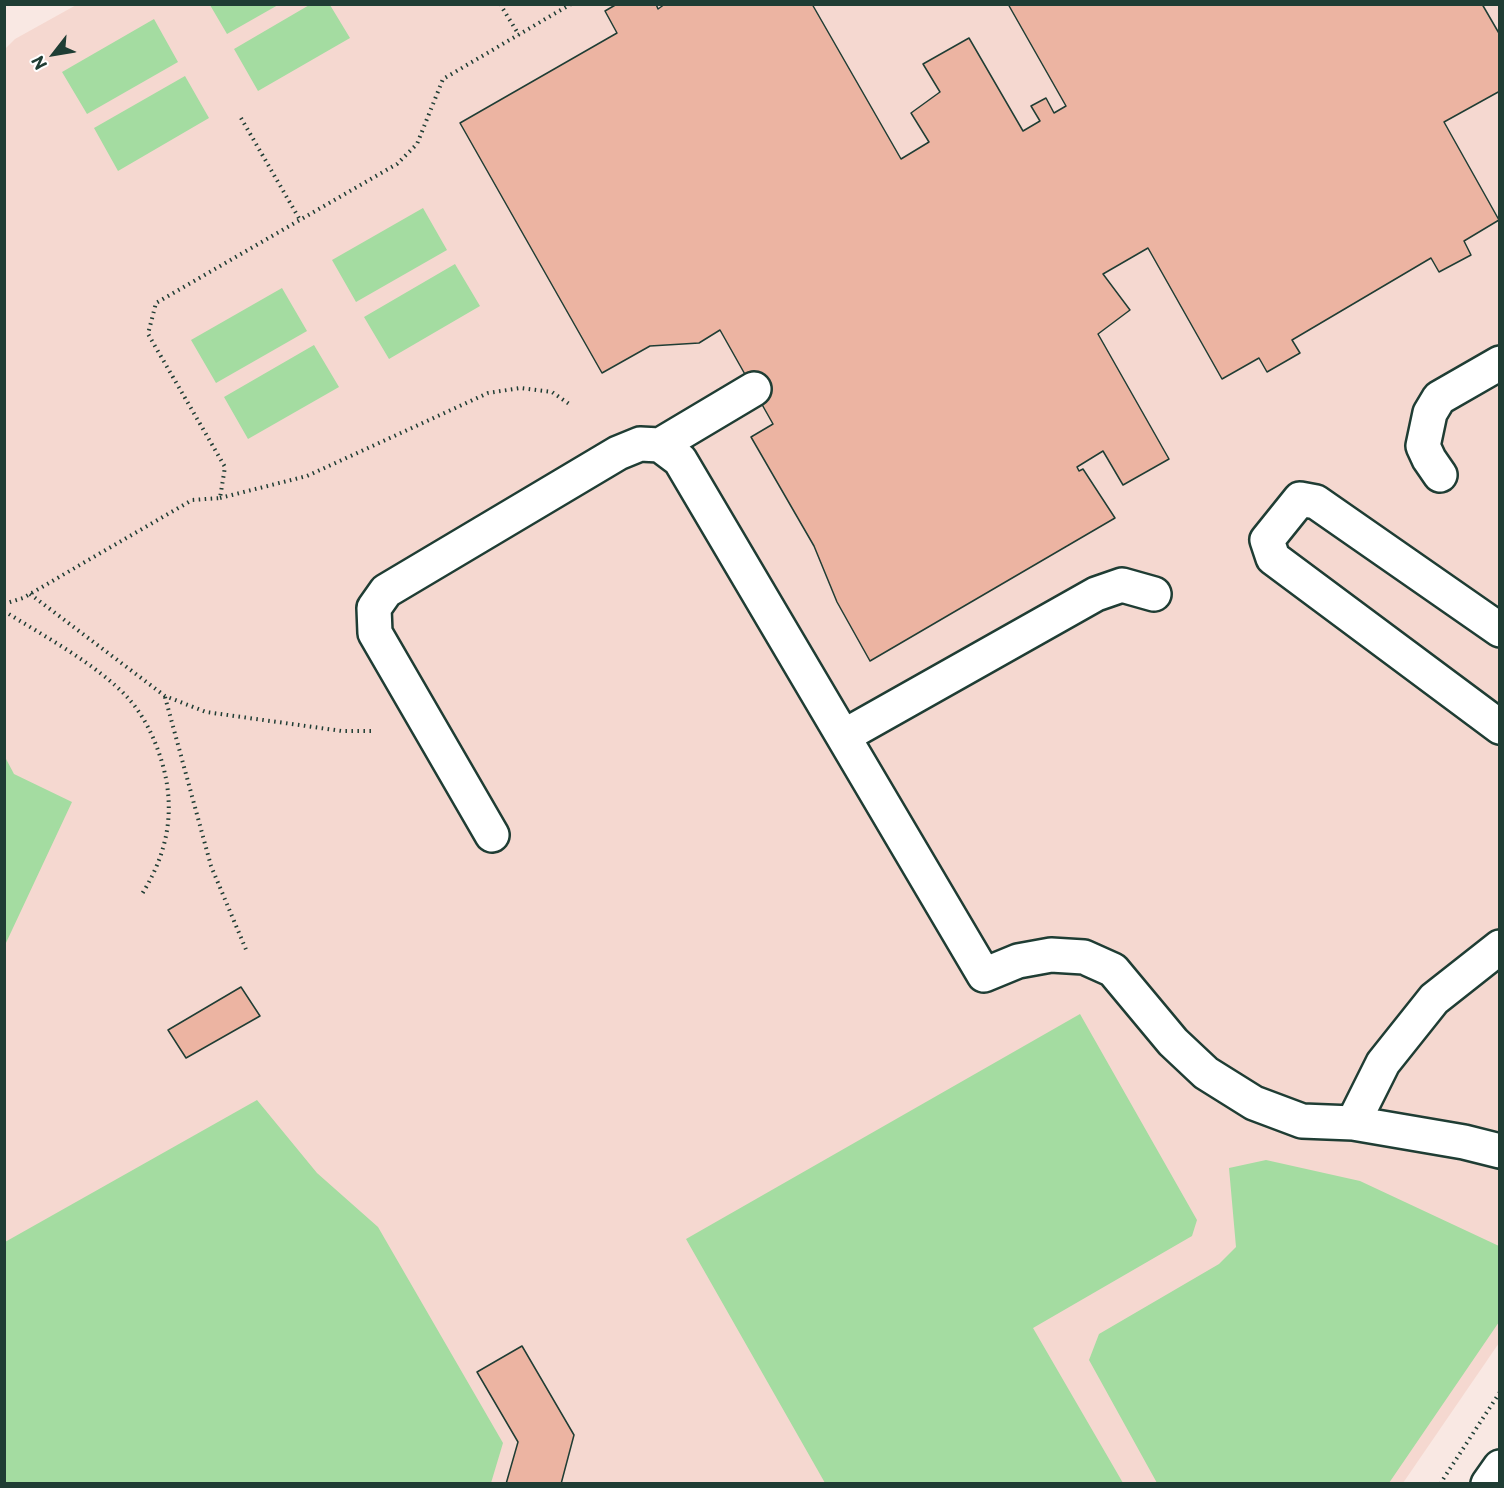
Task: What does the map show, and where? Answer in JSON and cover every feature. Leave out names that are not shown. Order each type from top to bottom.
[{"type":"main road","points":[[1440,475],[1423,446],[1430,413],[1439,398],[1500,363]]},
{"type":"main road","points":[[492,835],[375,633],[374,608],[386,591],[618,453],[640,444],[660,445],[754,389]]},
{"type":"main road","points":[[660,445],[680,460],[984,975],[1018,961],[1040,957],[1052,955],[1084,957],[1113,970],[1173,1042],[1206,1073],[1254,1103],[1302,1121],[1353,1123],[1464,1142],[1500,1151]]},
{"type":"main road","points":[[1500,630],[1316,502],[1300,499],[1266,540],[1273,558],[1500,727]]},
{"type":"main road","points":[[844,736],[1096,594],[1122,585],[1154,594]]},
{"type":"main road","points":[[1353,1123],[1383,1063],[1434,999],[1500,947]]},
{"type":"main road","points":[[1488,1484],[1500,1467]]},
{"type":"path","points":[[500,4],[519,35]]},
{"type":"path","points":[[220,498],[225,467],[148,334],[156,303],[397,164],[417,144],[443,78],[571,4]]},
{"type":"path","points":[[241,118],[300,220]]},
{"type":"path","points":[[4,604],[30,594],[192,501],[220,498],[307,476],[488,393],[520,388],[552,392],[572,406]]},
{"type":"path","points":[[30,594],[165,696],[207,712],[342,730],[375,730]]},
{"type":"path","points":[[4,611],[98,672],[129,699],[150,731],[165,769],[170,808],[165,845],[152,879],[142,894]]},
{"type":"path","points":[[165,696],[211,866],[247,952]]},
{"type":"path","points":[[1440,1484],[1500,1392]]},
{"type":"shaded area","points":[[78,4],[1499,5],[1499,1343],[1403,1483],[5,1484],[5,49],[15,39]]},
{"type":"green space","points":[[311,4],[330,5],[350,38],[258,91],[234,49]]},
{"type":"green space","points":[[210,5],[278,5],[227,34]]},
{"type":"green space","points":[[154,19],[178,62],[87,114],[62,72]]},
{"type":"green space","points":[[185,76],[209,118],[118,171],[94,128]]},
{"type":"green space","points":[[423,208],[447,250],[356,302],[332,260]]},
{"type":"green space","points":[[455,264],[480,306],[389,359],[364,317]]},
{"type":"green space","points":[[282,288],[307,331],[216,383],[191,340]]},
{"type":"green space","points":[[314,345],[339,387],[248,439],[224,397]]},
{"type":"green space","points":[[5,757],[14,774],[72,802],[5,945]]},
{"type":"green space","points":[[1080,1014],[1197,1220],[1192,1236],[1033,1328],[1123,1483],[825,1483],[686,1239]]},
{"type":"green space","points":[[257,1100],[317,1173],[378,1227],[503,1443],[491,1483],[5,1483],[5,1242]]},
{"type":"green space","points":[[1266,1160],[1360,1181],[1499,1246],[1499,1322],[1389,1483],[1157,1483],[1089,1360],[1099,1334],[1219,1264],[1236,1247],[1229,1168]]},
{"type":"building","points":[[617,4],[656,4],[658,9],[665,4],[812,4],[901,159],[929,142],[911,113],[940,92],[923,64],[969,38],[1023,131],[1040,121],[1031,106],[1046,98],[1054,113],[1066,106],[1008,4],[1482,4],[1500,35],[1500,91],[1444,122],[1499,220],[1464,241],[1471,255],[1439,272],[1431,258],[1292,340],[1300,353],[1267,372],[1259,358],[1222,379],[1148,248],[1103,274],[1130,310],[1098,334],[1169,459],[1123,485],[1103,451],[1077,467],[1079,471],[1083,469],[1115,518],[870,661],[837,602],[814,546],[751,437],[773,424],[720,330],[699,343],[650,346],[602,373],[460,123],[617,33],[605,11]]},
{"type":"building","points":[[241,987],[260,1016],[186,1058],[168,1030]]},
{"type":"building","points":[[522,1346],[574,1435],[561,1484],[506,1484],[518,1442],[477,1372]]}]
